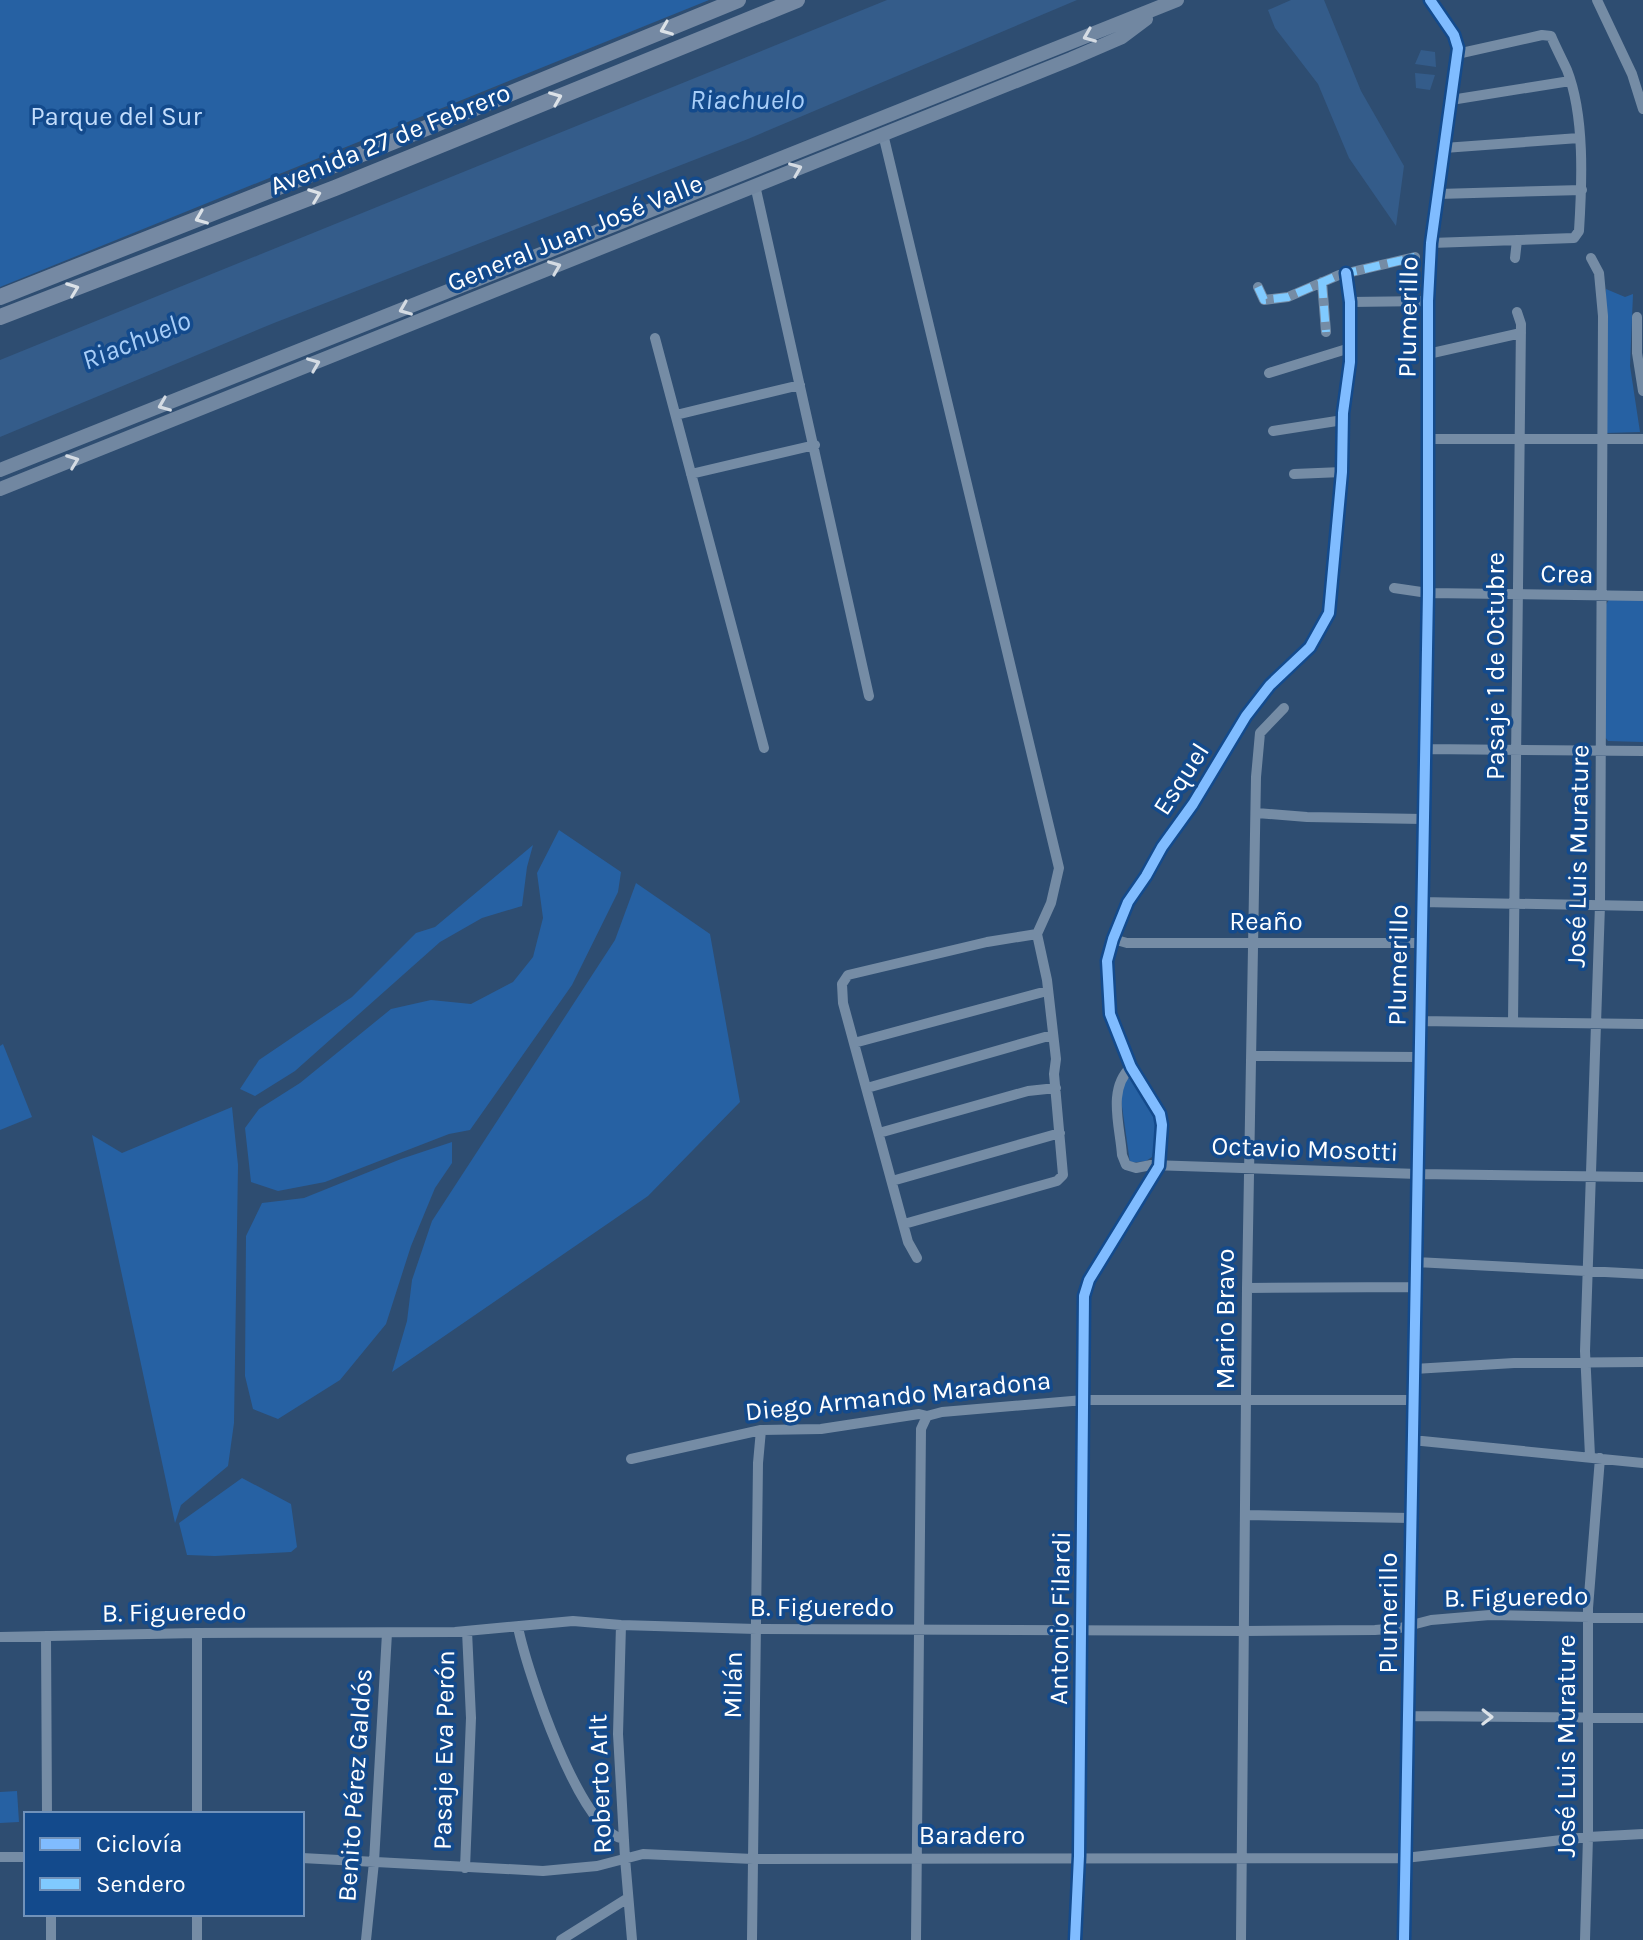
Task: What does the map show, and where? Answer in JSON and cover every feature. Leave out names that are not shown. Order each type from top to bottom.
[{"type":"main road","name":"Avenida 27 de Febrero","points":[[0,297],[392,142],[738,0]]},
{"type":"main road","name":"Avenida 27 de Febrero","points":[[0,317],[335,188],[797,0]]},
{"type":"main road","name":"General Juan José Valle","points":[[0,470],[1177,0]]},
{"type":"main road","name":"General Juan José Valle","points":[[0,489],[1122,37],[1161,7]]},
{"type":"street","name":"Plumerillo","points":[[1404,1940],[1428,593],[1428,301],[1431,243],[1457,54],[1454,35],[1430,0]]},
{"type":"street","points":[[1597,0],[1638,88],[1643,109]]},
{"type":"street","points":[[1431,243],[1574,238],[1579,231],[1582,190],[1579,138],[1570,81],[1551,36],[1542,35],[1457,54]]},
{"type":"street","points":[[1451,100],[1570,81]]},
{"type":"street","points":[[883,134],[1057,860],[1058,878],[1037,934],[1046,967],[1056,1059],[1063,1175],[1057,1181],[904,1224]]},
{"type":"street","points":[[1444,148],[1579,138]]},
{"type":"street","points":[[755,185],[869,696]]},
{"type":"street","points":[[1438,194],[1582,190]]},
{"type":"street","points":[[1515,258],[1517,240]]},
{"type":"street","points":[[1258,287],[1264,300],[1288,297],[1346,273],[1415,257]]},
{"type":"street","name":"José Luis Murature","points":[[1585,1940],[1588,1618],[1595,1457],[1587,1361],[1600,905],[1603,439],[1603,316],[1599,273],[1591,258]]},
{"type":"street","name":"Esquel","points":[[1084,1296],[1089,1280],[1159,1166],[1162,1120],[1131,1067],[1113,1025],[1109,1006],[1107,961],[1113,939],[1134,892],[1193,804],[1246,716],[1270,685],[1310,647],[1323,626],[1330,605],[1350,348],[1350,302],[1346,273]]},
{"type":"street","points":[[1322,282],[1326,332]]},
{"type":"street","points":[[1350,302],[1428,301]]},
{"type":"street","name":"Pasaje 1 de Octubre","points":[[1513,1022],[1521,333],[1517,312]]},
{"type":"street","points":[[1637,317],[1637,353],[1643,391]]},
{"type":"street","points":[[1428,354],[1521,333]]},
{"type":"street","points":[[655,338],[764,748]]},
{"type":"street","points":[[1269,373],[1350,348]]},
{"type":"street","points":[[676,415],[800,385]]},
{"type":"street","points":[[1273,431],[1343,420]]},
{"type":"street","points":[[1429,439],[1643,439]]},
{"type":"street","points":[[691,474],[815,445]]},
{"type":"street","points":[[1294,474],[1342,472]]},
{"type":"street","name":"Crea","points":[[1394,588],[1428,593],[1643,596]]},
{"type":"street","name":"Mario Bravo","points":[[1241,1940],[1247,1288],[1256,786],[1260,733],[1284,708]]},
{"type":"street","points":[[1425,749],[1643,751]]},
{"type":"street","points":[[1257,813],[1423,819]]},
{"type":"street","points":[[1421,902],[1643,906]]},
{"type":"street","points":[[917,1258],[908,1242],[854,1043],[841,993],[844,980],[848,975],[987,942],[1037,934]]},
{"type":"street","name":"Reaño","points":[[1113,939],[1127,943],[1420,943]]},
{"type":"street","points":[[854,1043],[1047,991]]},
{"type":"street","points":[[1419,1021],[1643,1024]]},
{"type":"street","points":[[867,1088],[1052,1035]]},
{"type":"street","points":[[1252,1056],[1418,1057]]},
{"type":"street","name":"Octavio Mosotti","points":[[1131,1067],[1117,1085],[1123,1160],[1130,1168],[1159,1166],[1643,1177]]},
{"type":"street","points":[[879,1133],[1028,1091],[1056,1088]]},
{"type":"street","points":[[892,1181],[1060,1133]]},
{"type":"street","points":[[1416,1262],[1643,1274]]},
{"type":"street","points":[[1247,1288],[1415,1287]]},
{"type":"street","name":"Antonio Filardi","points":[[1075,1940],[1079,1856],[1084,1296]]},
{"type":"street","points":[[1414,1369],[1587,1361],[1643,1362]]},
{"type":"street","name":"Diego Armando Maradona","points":[[631,1459],[761,1430],[821,1429],[912,1415],[1084,1400],[1413,1400]]},
{"type":"street","points":[[916,1940],[921,1429],[927,1416]]},
{"type":"street","name":"Milán","points":[[752,1940],[758,1463],[761,1430]]},
{"type":"street","points":[[1412,1440],[1643,1463]]},
{"type":"street","points":[[1246,1515],[1411,1518]]},
{"type":"street","name":"B. Figueredo","points":[[0,1637],[467,1631],[573,1621],[756,1629],[1244,1631],[1375,1630],[1431,1620],[1490,1615],[1643,1618]]},
{"type":"street","name":"Roberto Arlt","points":[[621,1625],[618,1734],[632,1940]]},
{"type":"street","points":[[518,1627],[536,1695],[567,1765],[605,1828],[624,1839]]},
{"type":"street","name":"Pasaje Eva Perón","points":[[465,1868],[471,1718],[467,1631]]},
{"type":"street","points":[[197,1633],[197,1812]]},
{"type":"street","name":"Benito Pérez Galdós","points":[[366,1940],[374,1862],[387,1633]]},
{"type":"street","points":[[46,1636],[47,1812]]},
{"type":"street","points":[[1409,1716],[1643,1718]]},
{"type":"street","name":"Baradero","points":[[304,1858],[543,1871],[583,1868],[643,1854],[753,1859],[1079,1856],[1405,1858],[1588,1837],[1643,1834]]},
{"type":"street","points":[[0,1857],[24,1857]]},
{"type":"street","points":[[561,1940],[628,1898]]},
{"type":"street","points":[[51,1916],[51,1940]]},
{"type":"street","points":[[197,1916],[197,1940]]},
{"type":"green space","name":"Parque del Sur","points":[[0,0],[709,0],[0,287]]},
{"type":"green space","points":[[1606,289],[1625,297],[1633,294],[1630,366],[1640,432],[1606,433]]},
{"type":"green space","points":[[1643,596],[1643,742],[1608,741],[1605,737],[1605,606],[1610,598]]},
{"type":"green space","points":[[559,830],[621,872],[618,892],[572,985],[470,1130],[449,1134],[325,1182],[278,1191],[251,1182],[245,1128],[259,1109],[300,1083],[391,1009],[431,1000],[471,1004],[513,982],[533,957],[543,918],[537,873]]},
{"type":"green space","points":[[533,845],[522,906],[482,918],[440,942],[295,1071],[255,1096],[240,1089],[259,1060],[352,997],[416,933],[435,927]]},
{"type":"green space","points":[[636,883],[710,934],[740,1102],[648,1196],[392,1372],[407,1321],[412,1280],[432,1221],[615,940]]},
{"type":"green space","points":[[3,1044],[32,1117],[0,1130],[0,1046]]},
{"type":"green space","points":[[1131,1077],[1152,1107],[1156,1132],[1152,1157],[1130,1163],[1120,1092]]},
{"type":"green space","points":[[232,1107],[238,1165],[234,1423],[228,1466],[181,1505],[175,1523],[92,1135],[122,1153]]},
{"type":"green space","points":[[452,1142],[452,1163],[435,1188],[411,1246],[386,1324],[340,1380],[278,1419],[253,1409],[245,1376],[246,1236],[262,1203],[304,1198]]},
{"type":"green space","points":[[242,1478],[291,1504],[297,1547],[291,1552],[187,1555],[179,1523]]},
{"type":"green space","points":[[17,1791],[19,1822],[0,1823],[0,1792]]},
{"type":"water","name":"Riachuelo","points":[[887,0],[1077,0],[748,139],[274,323],[0,437],[0,360]]},
{"type":"water","points":[[1291,0],[1324,0],[1361,91],[1404,166],[1396,226],[1349,158],[1318,84],[1275,28],[1268,10]]},
{"type":"water","points":[[1421,50],[1435,52],[1436,67],[1415,64]]},
{"type":"water","points":[[1415,73],[1435,75],[1430,90],[1416,88]]},
{"type":"marked path","points":[[1258,287],[1264,300],[1288,297],[1339,275],[1415,257]]},
{"type":"marked path","points":[[1322,282],[1326,332]]},
{"type":"cycle path","points":[[1404,1940],[1428,593],[1428,301],[1431,243],[1458,48],[1454,35],[1430,0]]},
{"type":"cycle path","points":[[1075,1940],[1079,1856],[1084,1296],[1089,1280],[1159,1166],[1162,1125],[1160,1114],[1131,1067],[1110,1014],[1107,961],[1128,902],[1162,847],[1193,804],[1246,716],[1270,685],[1310,647],[1329,613],[1342,472],[1343,413],[1350,362],[1350,302],[1346,273]]}]
